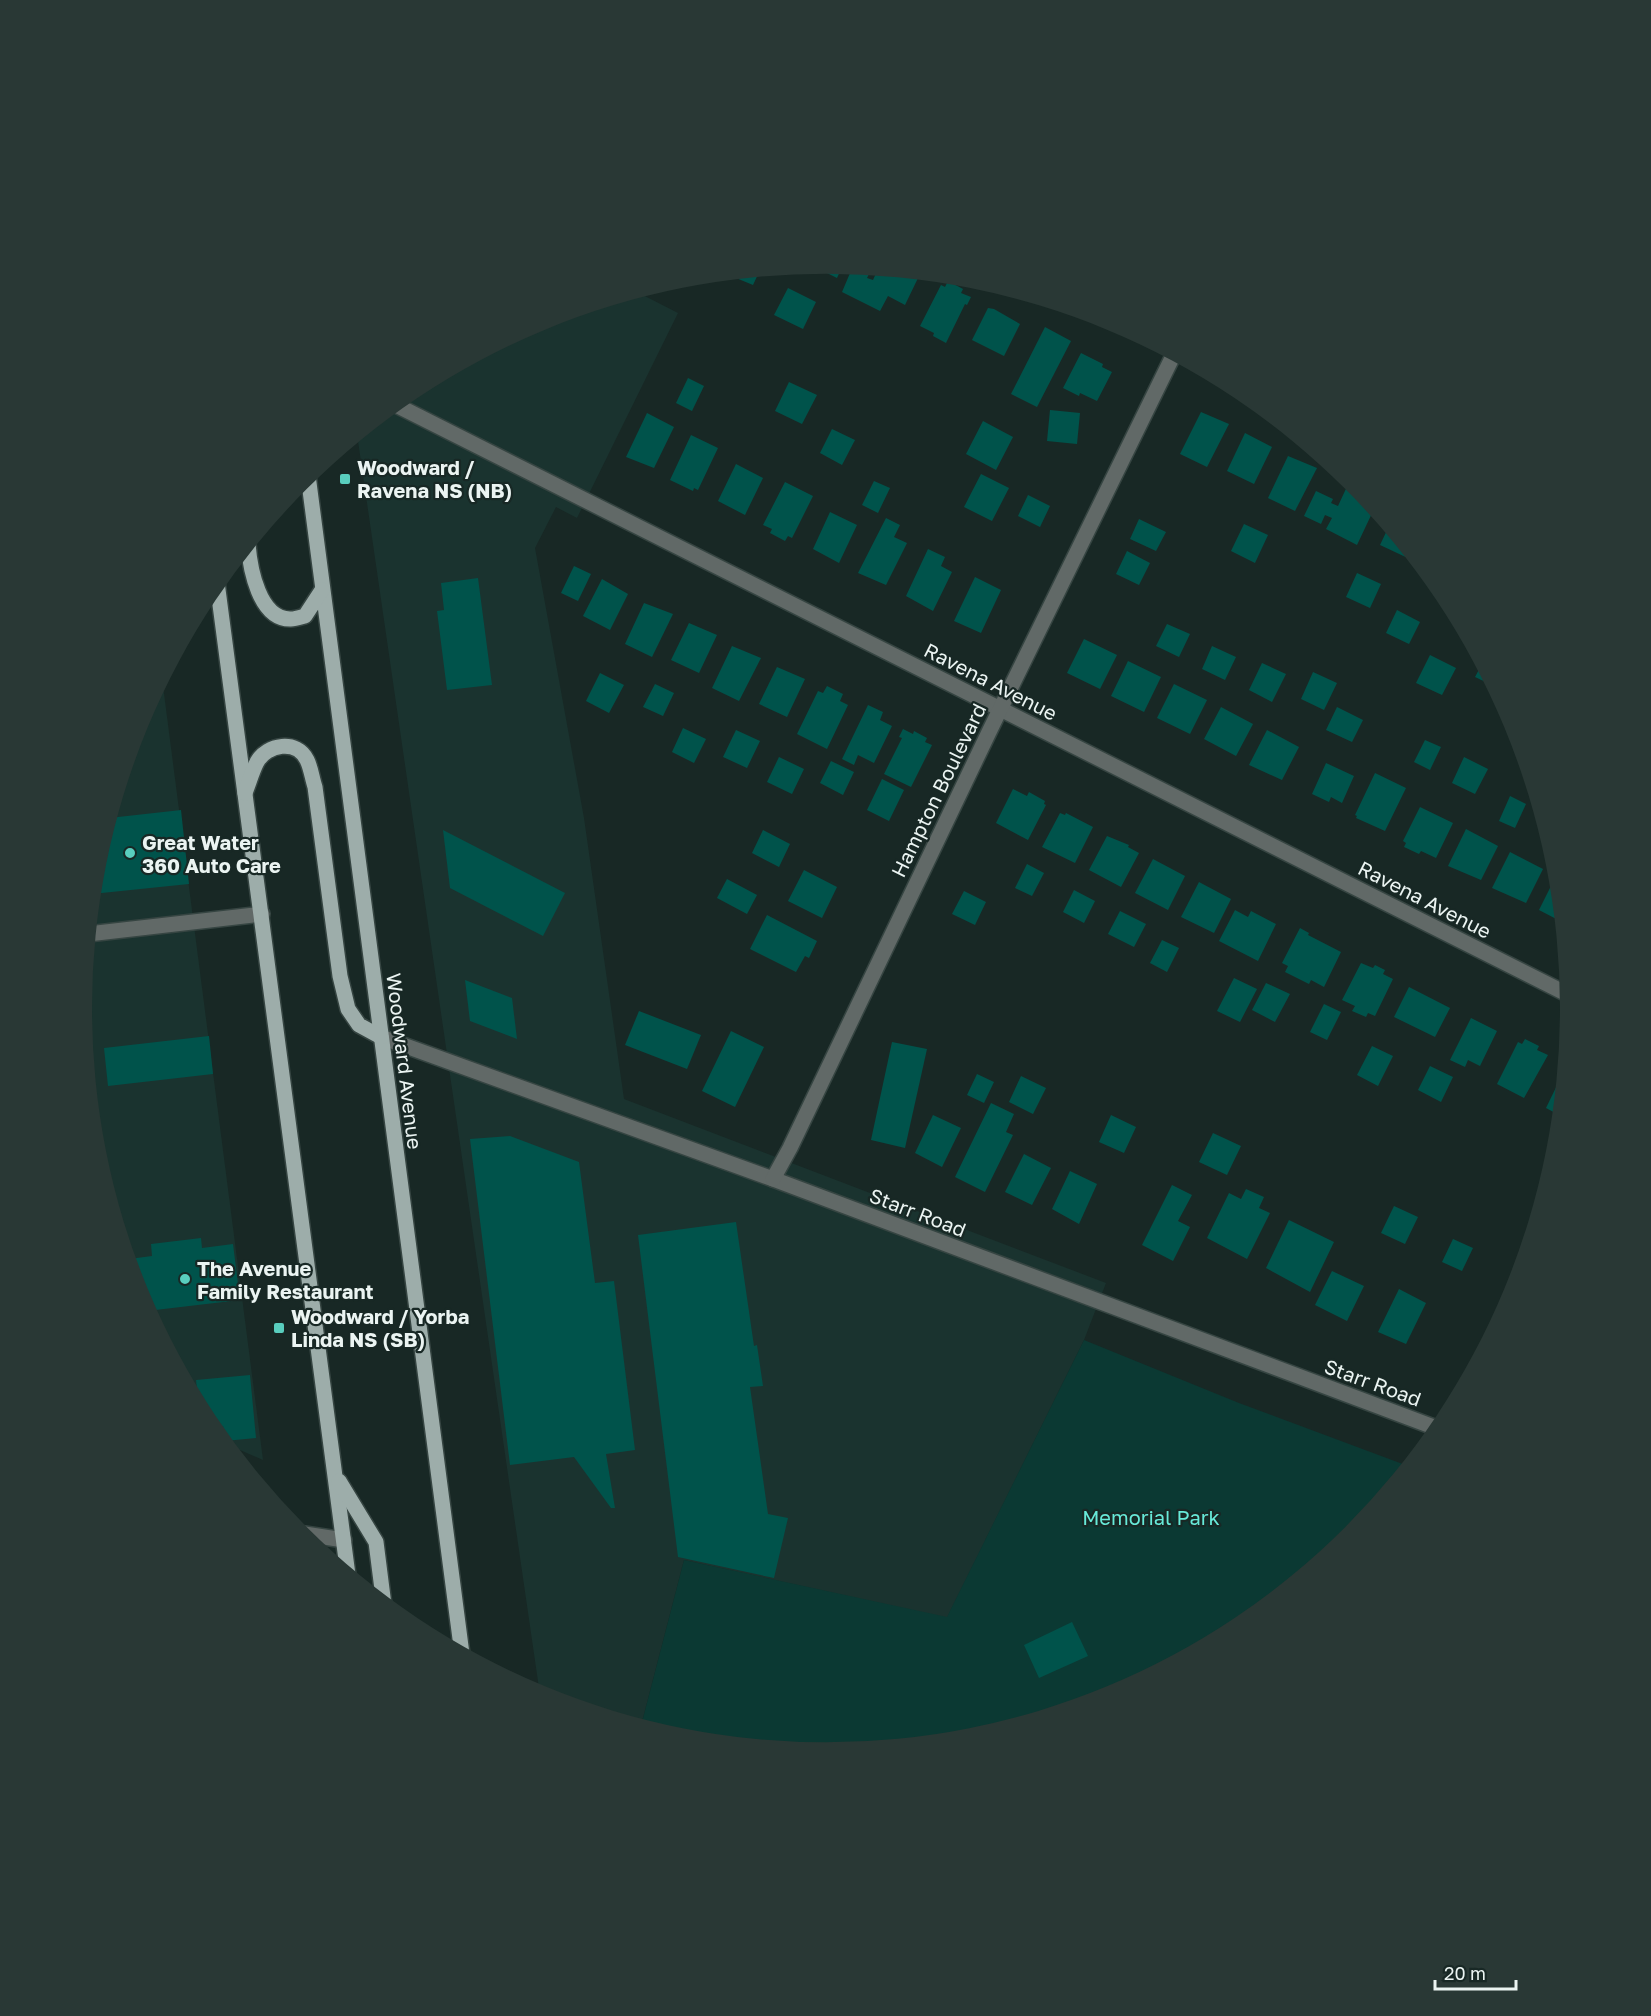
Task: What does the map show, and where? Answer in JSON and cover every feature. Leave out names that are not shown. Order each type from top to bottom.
[{"type":"main road","name":"Woodward Avenue","points":[[309,486],[461,1645]]},
{"type":"main road","points":[[249,554],[250,569],[263,602],[276,614],[290,619],[305,616],[322,590]]},
{"type":"main road","points":[[219,595],[347,1564]]},
{"type":"main road","points":[[244,794],[258,760],[272,747],[287,746],[300,750],[307,759],[315,787],[340,976],[348,1009],[359,1025],[381,1037]]},
{"type":"main road","points":[[336,1476],[376,1542],[382,1592]]},
{"type":"street","name":"Hampton Boulevard","points":[[773,1179],[1171,361]]},
{"type":"street","name":"Ravena Avenue","points":[[403,409],[1559,990]]},
{"type":"street","points":[[96,933],[262,914]]},
{"type":"street","name":"Starr Road","points":[[381,1037],[773,1179],[1429,1426]]},
{"type":"street","points":[[315,1536],[344,1540]]},
{"type":"shaded area","points":[[646,297],[678,313],[577,518],[556,507],[535,548],[584,818],[624,1099],[1106,1283],[1084,1340],[947,1618],[684,1560],[643,1719],[590,1703],[538,1683],[358,443],[418,398],[459,372],[501,350],[590,313]]},
{"type":"shaded area","points":[[164,690],[263,1460],[239,1450],[215,1416],[167,1333],[130,1244],[106,1151],[98,1104],[93,1056],[92,1008],[93,960],[98,912],[106,865],[130,772]]},
{"type":"green space","name":"Memorial Park","points":[[1084,1340],[1239,1403],[1401,1463],[1345,1527],[1309,1560],[1233,1618],[1192,1644],[1150,1666],[1061,1703],[969,1728],[921,1736],[826,1742],[730,1736],[643,1719],[684,1560],[947,1617]]},
{"type":"building","points":[[849,275],[868,276],[867,278],[873,280],[875,276],[917,280],[905,305],[888,296],[880,311],[842,292]]},
{"type":"building","points":[[756,278],[753,285],[739,279]]},
{"type":"building","points":[[946,284],[958,286],[963,289],[961,293],[971,297],[967,305],[965,304],[946,343],[933,336],[934,333],[920,326],[941,285],[945,287]]},
{"type":"building","points":[[788,288],[816,302],[803,329],[774,315]]},
{"type":"building","points":[[988,308],[1020,324],[1004,356],[972,340]]},
{"type":"building","points":[[1045,327],[1071,341],[1037,407],[1011,394]]},
{"type":"building","points":[[1081,353],[1103,364],[1102,367],[1112,372],[1097,401],[1063,388]]},
{"type":"building","points":[[688,378],[704,386],[692,411],[676,403]]},
{"type":"building","points":[[789,382],[817,395],[802,424],[775,411]]},
{"type":"building","points":[[1050,410],[1080,413],[1077,444],[1047,441]]},
{"type":"building","points":[[1201,412],[1229,424],[1207,467],[1180,454]]},
{"type":"building","points":[[647,413],[674,427],[654,468],[626,457]]},
{"type":"building","points":[[983,421],[1013,437],[996,470],[966,454]]},
{"type":"building","points":[[832,429],[855,440],[842,465],[820,453]]},
{"type":"building","points":[[1245,433],[1272,447],[1254,484],[1227,471]]},
{"type":"building","points":[[691,435],[718,448],[698,490],[694,488],[693,491],[670,480]]},
{"type":"building","points":[[1288,456],[1317,468],[1295,511],[1268,498]]},
{"type":"building","points":[[736,464],[763,478],[745,515],[718,501]]},
{"type":"building","points":[[981,474],[1009,488],[992,521],[964,507]]},
{"type":"building","points":[[874,481],[890,488],[878,513],[862,505]]},
{"type":"building","points":[[785,482],[813,496],[792,538],[788,536],[785,541],[770,533],[772,529],[763,525]]},
{"type":"building","points":[[1346,490],[1370,517],[1357,545],[1326,529],[1332,518],[1325,515],[1321,524],[1304,516],[1316,491],[1333,499],[1331,503],[1338,506]]},
{"type":"building","points":[[1028,495],[1050,506],[1040,527],[1018,516]]},
{"type":"building","points":[[830,512],[857,525],[839,563],[813,549]]},
{"type":"building","points":[[886,518],[900,525],[894,537],[907,543],[886,585],[858,573]]},
{"type":"building","points":[[1139,519],[1166,532],[1156,551],[1130,539]]},
{"type":"building","points":[[1244,524],[1268,535],[1255,563],[1231,551]]},
{"type":"building","points":[[1385,534],[1404,556],[1380,545]]},
{"type":"building","points":[[928,549],[945,557],[941,566],[952,572],[933,611],[906,596]]},
{"type":"building","points":[[1127,551],[1150,563],[1139,585],[1116,574]]},
{"type":"building","points":[[574,566],[591,574],[578,601],[561,593]]},
{"type":"building","points":[[1357,573],[1381,584],[1370,608],[1346,597]]},
{"type":"building","points":[[975,577],[1001,590],[981,633],[954,621]]},
{"type":"building","points":[[478,578],[492,685],[447,690],[437,611],[444,610],[441,583]]},
{"type":"building","points":[[602,579],[628,594],[610,630],[583,616]]},
{"type":"building","points":[[644,603],[673,614],[652,657],[625,644]]},
{"type":"building","points":[[1397,610],[1420,622],[1409,644],[1386,633]]},
{"type":"building","points":[[689,623],[717,635],[699,673],[671,660]]},
{"type":"building","points":[[1167,624],[1190,634],[1179,657],[1156,646]]},
{"type":"building","points":[[1084,639],[1117,655],[1100,689],[1067,673]]},
{"type":"building","points":[[732,646],[761,658],[739,701],[712,688]]},
{"type":"building","points":[[1212,646],[1236,657],[1225,680],[1202,669]]},
{"type":"building","points":[[1430,655],[1456,668],[1442,695],[1416,683]]},
{"type":"building","points":[[1128,661],[1161,677],[1144,712],[1111,696]]},
{"type":"building","points":[[1262,663],[1286,674],[1272,702],[1249,690]]},
{"type":"building","points":[[777,667],[805,679],[787,717],[759,704]]},
{"type":"building","points":[[1313,672],[1337,683],[1324,710],[1301,699]]},
{"type":"building","points":[[1478,672],[1483,681],[1475,677]]},
{"type":"building","points":[[600,673],[624,685],[609,713],[586,701]]},
{"type":"building","points":[[655,684],[674,693],[663,716],[643,707]]},
{"type":"building","points":[[1174,684],[1207,700],[1190,734],[1157,718]]},
{"type":"building","points":[[827,686],[843,694],[840,701],[848,705],[827,749],[797,734],[818,691],[823,693]]},
{"type":"building","points":[[868,705],[883,712],[880,720],[892,726],[874,763],[858,755],[854,765],[842,759]]},
{"type":"building","points":[[1221,707],[1253,724],[1236,756],[1204,739]]},
{"type":"building","points":[[1337,707],[1363,720],[1352,742],[1326,730]]},
{"type":"building","points":[[683,728],[706,739],[694,763],[672,752]]},
{"type":"building","points":[[903,729],[913,734],[914,731],[927,738],[925,742],[932,745],[911,787],[884,774],[902,738],[899,737]]},
{"type":"building","points":[[736,730],[760,741],[747,768],[723,757]]},
{"type":"building","points":[[1267,730],[1299,747],[1282,780],[1249,765]]},
{"type":"building","points":[[1425,740],[1441,747],[1430,770],[1414,762]]},
{"type":"building","points":[[779,757],[804,769],[792,794],[767,782]]},
{"type":"building","points":[[1464,757],[1488,769],[1475,794],[1452,783]]},
{"type":"building","points":[[831,761],[854,772],[843,795],[820,783]]},
{"type":"building","points":[[1326,763],[1354,776],[1342,803],[1331,797],[1329,802],[1312,794]]},
{"type":"building","points":[[1375,773],[1406,788],[1385,831],[1356,818],[1355,815]]},
{"type":"building","points":[[882,779],[904,790],[889,821],[867,810]]},
{"type":"building","points":[[1013,789],[1027,796],[1029,792],[1045,801],[1046,805],[1028,840],[996,823]]},
{"type":"building","points":[[1510,796],[1526,804],[1515,828],[1499,821]]},
{"type":"building","points":[[1420,807],[1453,823],[1436,858],[1404,847],[1406,843],[1403,841]]},
{"type":"building","points":[[181,810],[189,884],[101,893],[117,817]]},
{"type":"building","points":[[1060,813],[1065,815],[1066,813],[1093,827],[1075,863],[1042,847]]},
{"type":"building","points":[[1466,829],[1498,846],[1481,880],[1448,866]]},
{"type":"building","points":[[443,830],[565,893],[543,936],[450,888]]},
{"type":"building","points":[[763,830],[790,844],[779,867],[752,853]]},
{"type":"building","points":[[1107,836],[1129,845],[1128,847],[1139,853],[1121,887],[1089,870]]},
{"type":"building","points":[[1510,852],[1543,869],[1526,903],[1492,888]]},
{"type":"building","points":[[1153,859],[1185,876],[1168,910],[1135,893]]},
{"type":"building","points":[[1027,864],[1044,873],[1032,896],[1015,888]]},
{"type":"building","points":[[804,870],[837,887],[822,918],[788,901]]},
{"type":"building","points":[[727,879],[757,895],[747,914],[717,898]]},
{"type":"building","points":[[1199,882],[1231,899],[1214,933],[1181,917]]},
{"type":"building","points":[[1074,890],[1095,901],[1084,923],[1063,912]]},
{"type":"building","points":[[1549,890],[1554,918],[1539,910]]},
{"type":"building","points":[[964,891],[986,902],[975,925],[952,914]]},
{"type":"building","points":[[1235,910],[1248,917],[1251,911],[1276,924],[1258,961],[1219,941]]},
{"type":"building","points":[[1120,911],[1146,924],[1134,947],[1108,934]]},
{"type":"building","points":[[767,915],[817,941],[809,958],[805,956],[796,972],[750,949]]},
{"type":"building","points":[[1300,928],[1309,933],[1308,935],[1341,952],[1324,987],[1311,980],[1309,984],[1285,972],[1288,966],[1282,963]]},
{"type":"building","points":[[1162,940],[1179,948],[1167,972],[1150,963]]},
{"type":"building","points":[[1361,963],[1373,968],[1375,965],[1385,970],[1383,974],[1393,979],[1375,1016],[1368,1013],[1366,1017],[1352,1011],[1355,1006],[1342,1000]]},
{"type":"building","points":[[1234,978],[1257,989],[1240,1022],[1217,1011]]},
{"type":"building","points":[[465,980],[512,998],[517,1039],[470,1021]]},
{"type":"building","points":[[1266,983],[1290,994],[1275,1022],[1252,1010]]},
{"type":"building","points":[[1409,987],[1450,1008],[1435,1037],[1394,1017]]},
{"type":"building","points":[[1324,1004],[1341,1012],[1327,1040],[1310,1032]]},
{"type":"building","points":[[639,1011],[701,1035],[687,1069],[625,1045]]},
{"type":"building","points":[[1471,1018],[1497,1031],[1480,1066],[1468,1060],[1465,1067],[1450,1060]]},
{"type":"building","points":[[731,1031],[764,1047],[735,1107],[702,1091]]},
{"type":"building","points":[[209,1036],[213,1074],[108,1086],[104,1048]]},
{"type":"building","points":[[1525,1039],[1539,1046],[1537,1050],[1548,1055],[1524,1098],[1497,1084],[1518,1042],[1522,1044]]},
{"type":"building","points":[[892,1042],[927,1049],[905,1148],[871,1140]]},
{"type":"building","points":[[1372,1046],[1393,1056],[1378,1086],[1357,1075]]},
{"type":"building","points":[[1430,1066],[1453,1077],[1441,1102],[1418,1090]]},
{"type":"building","points":[[977,1074],[994,1082],[984,1103],[967,1095]]},
{"type":"building","points":[[1021,1076],[1046,1088],[1033,1114],[1009,1102]]},
{"type":"building","points":[[1554,1091],[1552,1111],[1546,1108]]},
{"type":"building","points":[[991,1103],[1014,1114],[1006,1132],[1013,1135],[985,1192],[955,1177]]},
{"type":"building","points":[[933,1115],[961,1128],[942,1167],[915,1153]]},
{"type":"building","points":[[1111,1115],[1136,1127],[1124,1153],[1099,1142]]},
{"type":"building","points":[[1213,1133],[1241,1146],[1227,1175],[1199,1162]]},
{"type":"building","points":[[510,1136],[579,1162],[595,1283],[614,1281],[635,1450],[606,1454],[615,1508],[611,1508],[574,1457],[510,1465],[470,1139]]},
{"type":"building","points":[[1024,1154],[1051,1168],[1032,1205],[1005,1192]]},
{"type":"building","points":[[1070,1171],[1097,1184],[1079,1224],[1052,1209]]},
{"type":"building","points":[[1172,1185],[1192,1195],[1178,1221],[1190,1227],[1173,1261],[1142,1245]]},
{"type":"building","points":[[1246,1189],[1264,1197],[1259,1208],[1270,1213],[1247,1259],[1207,1238],[1229,1193],[1241,1199]]},
{"type":"building","points":[[1394,1206],[1418,1217],[1405,1244],[1381,1233]]},
{"type":"building","points":[[1289,1220],[1334,1242],[1310,1292],[1266,1268]]},
{"type":"building","points":[[736,1222],[754,1346],[757,1345],[763,1386],[750,1387],[768,1514],[788,1518],[774,1578],[678,1557],[638,1235]]},
{"type":"building","points":[[201,1238],[202,1248],[233,1244],[240,1300],[156,1310],[135,1258],[152,1256],[151,1244]]},
{"type":"building","points":[[1453,1239],[1473,1248],[1462,1271],[1442,1262]]},
{"type":"building","points":[[1332,1271],[1364,1286],[1347,1321],[1315,1305]]},
{"type":"building","points":[[1399,1289],[1426,1303],[1406,1344],[1378,1332]]},
{"type":"building","points":[[250,1375],[256,1438],[232,1440],[197,1386],[196,1380]]},
{"type":"building","points":[[1072,1622],[1088,1656],[1039,1678],[1024,1645]]},
{"type":"place","name":"Woodward / Ravena NS (NB)","points":[[345,479]]},
{"type":"place","name":"Great Water 360 Auto Care","points":[[130,853]]},
{"type":"place","name":"The Avenue Family Restaurant","points":[[185,1279]]},
{"type":"place","name":"Woodward / Yorba Linda NS (SB)","points":[[279,1328]]}]
